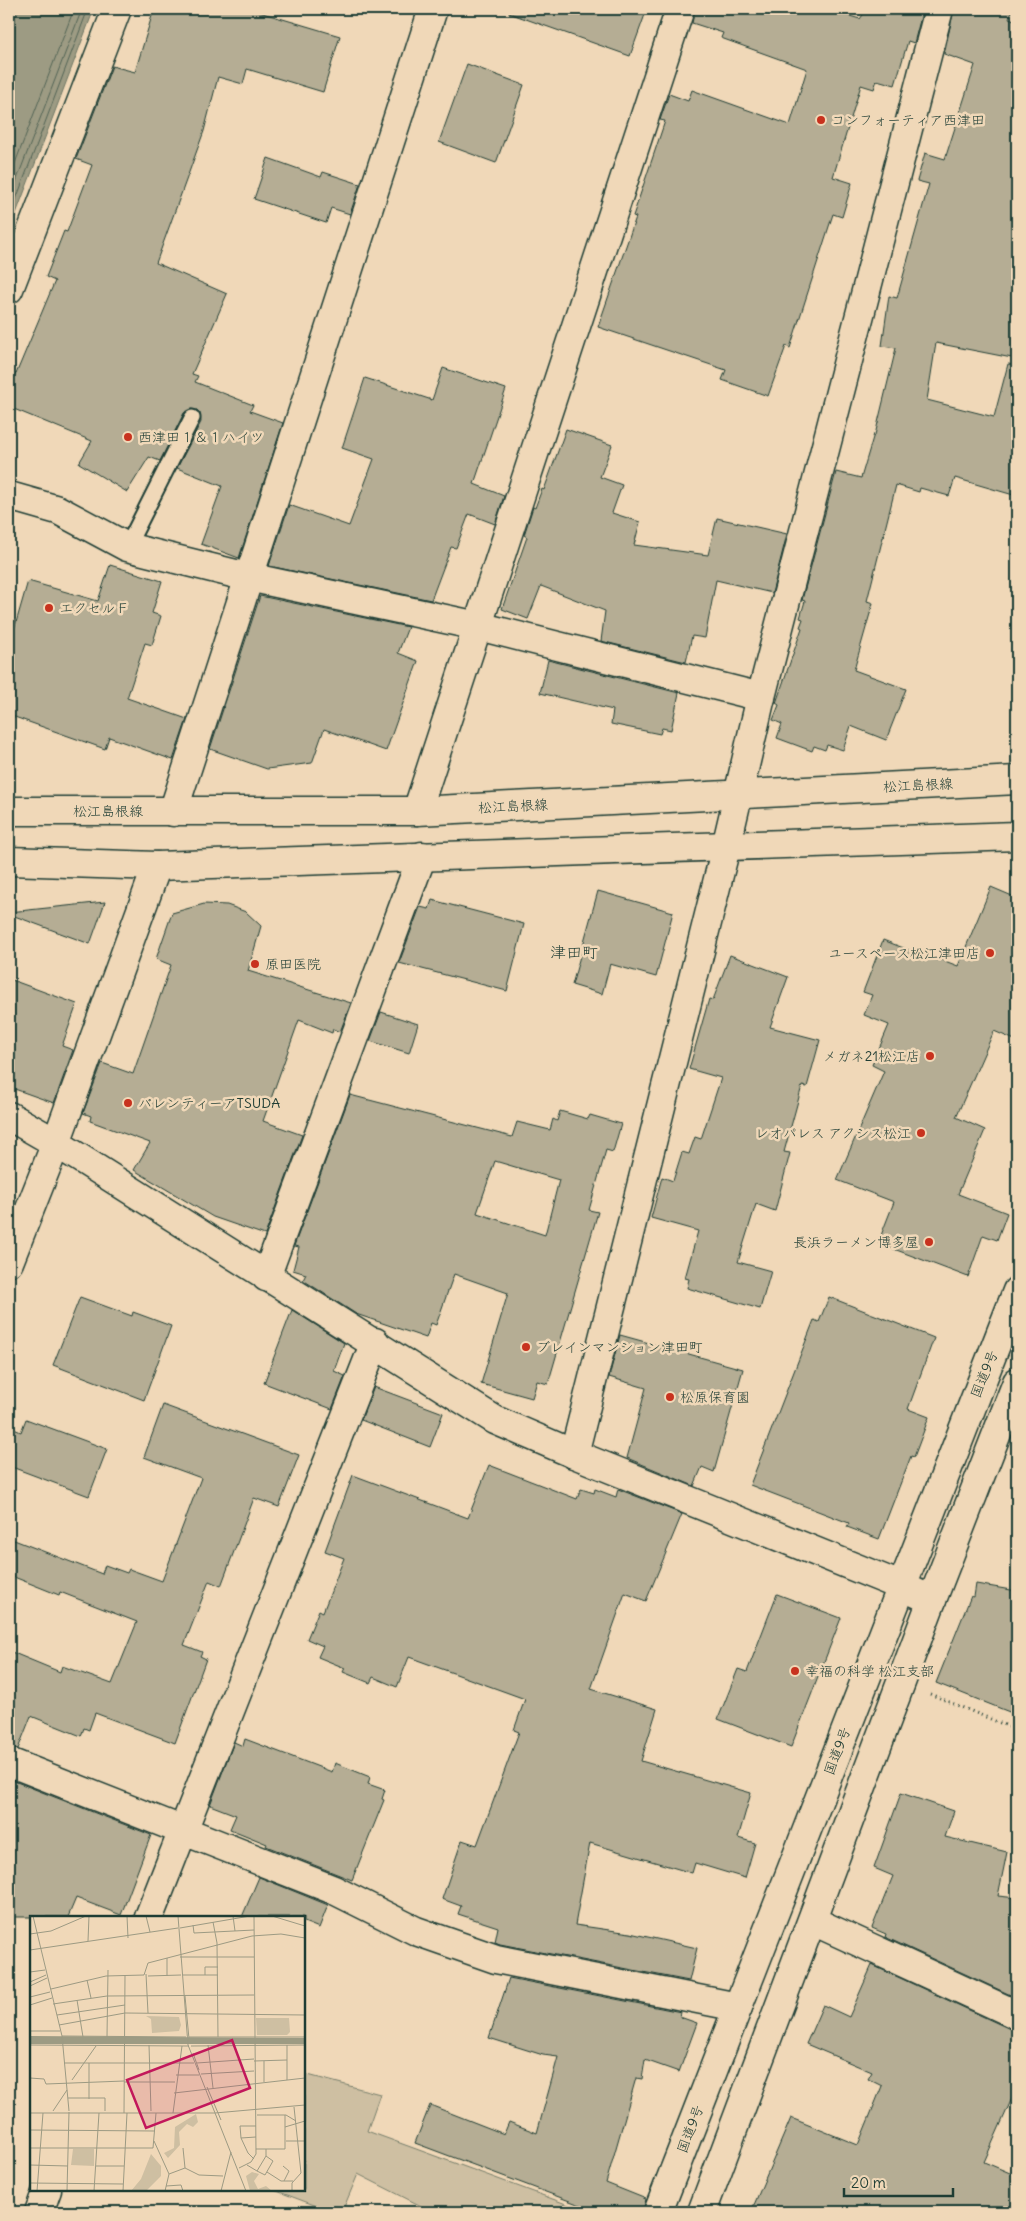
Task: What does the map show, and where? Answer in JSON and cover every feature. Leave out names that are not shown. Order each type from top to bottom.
[{"type":"main road","points":[[9,289],[117,9]]},
{"type":"main road","points":[[174,812],[248,576],[433,9]]},
{"type":"main road","points":[[417,811],[680,9]]},
{"type":"main road","points":[[574,1454],[726,846],[761,696],[939,9]]},
{"type":"main road","points":[[9,496],[58,510],[127,547],[248,576],[478,626],[761,696]]},
{"type":"main road","name":"松江島根線","points":[[9,811],[417,811],[1017,780]]},
{"type":"main road","points":[[9,861],[156,866],[1017,836]]},
{"type":"main road","points":[[266,1277],[422,856]]},
{"type":"main road","points":[[9,1262],[56,1143],[156,866]]},
{"type":"main road","points":[[9,1116],[56,1143],[266,1277],[375,1342],[495,1420],[932,1600]]},
{"type":"main road","name":"国道9号","points":[[658,2212],[1017,1291]]},
{"type":"main road","points":[[149,1916],[375,1342]]},
{"type":"main road","points":[[702,2212],[813,1921],[932,1600],[1017,1382]]},
{"type":"main road","points":[[9,1762],[334,1890],[416,1931],[496,1959],[738,2007]]},
{"type":"main road","points":[[813,1921],[1017,2015]]},
{"type":"main road","points":[[39,2212],[48,2191]]},
{"type":"lane","points":[[127,547],[192,418]]},
{"type":"path","points":[[902,1683],[1017,1730]]},
{"type":"shaded area","points":[[305,2074],[380,2094],[367,2131],[588,2212],[433,2212],[358,2174],[342,2212],[333,2212],[277,2191],[305,2191]]},
{"type":"water","points":[[9,9],[94,9],[9,232]]},
{"type":"building","points":[[154,9],[249,9],[340,36],[323,92],[247,69],[243,84],[218,77],[204,131],[156,263],[227,294],[192,374],[198,376],[195,382],[253,405],[250,411],[283,423],[239,558],[201,544],[222,486],[177,468],[201,422],[200,413],[197,410],[191,409],[184,413],[160,461],[149,457],[127,492],[79,463],[92,441],[9,407],[9,371],[16,374],[55,281],[46,277],[64,231],[67,232],[92,165],[76,159],[112,66],[135,72]]},
{"type":"building","points":[[510,9],[647,9],[630,56],[509,13]]},
{"type":"building","points":[[695,9],[826,9],[860,19],[867,9],[923,9],[914,43],[908,41],[895,85],[877,80],[874,89],[861,85],[833,177],[852,183],[842,217],[833,214],[790,348],[786,346],[768,396],[722,380],[726,370],[598,327],[636,217],[633,216],[665,121],[660,120],[669,94],[688,101],[692,90],[790,125],[807,69],[721,38],[723,33],[692,23]]},
{"type":"building","points":[[954,9],[1013,9],[1009,18],[1017,21],[1017,359],[936,343],[927,400],[994,417],[1008,364],[1017,365],[1017,496],[955,478],[949,496],[920,488],[919,492],[896,485],[867,601],[873,603],[854,670],[906,689],[886,740],[851,726],[843,750],[827,745],[825,750],[814,746],[812,751],[777,738],[782,724],[773,720],[779,705],[776,703],[802,628],[800,627],[803,619],[800,618],[805,601],[802,600],[836,472],[861,478],[875,435],[896,348],[882,346],[889,296],[897,298],[929,184],[917,181],[925,153],[945,159],[975,65],[944,54]]},
{"type":"building","points":[[467,64],[524,85],[496,163],[439,142]]},
{"type":"building","points":[[268,158],[321,177],[323,172],[360,184],[350,214],[331,208],[326,223],[254,199]]},
{"type":"building","points":[[443,368],[506,389],[474,484],[504,496],[495,524],[469,514],[456,548],[451,547],[431,600],[269,566],[289,505],[349,526],[374,459],[342,448],[365,378],[432,400]]},
{"type":"building","points":[[566,429],[612,445],[600,477],[622,485],[612,513],[640,522],[634,545],[708,555],[717,518],[787,534],[772,593],[716,580],[705,638],[692,636],[686,662],[601,641],[605,611],[541,586],[528,619],[502,609],[527,537],[524,535],[533,507],[535,508],[542,489],[544,490]]},
{"type":"building","points":[[110,565],[162,581],[152,613],[161,616],[152,645],[145,643],[127,698],[187,719],[173,760],[109,737],[105,749],[9,715],[9,647],[28,581],[98,601]]},
{"type":"building","points":[[260,596],[408,627],[398,653],[418,661],[386,751],[324,729],[312,763],[267,769],[210,749]]},
{"type":"building","points":[[548,660],[679,693],[671,730],[662,728],[660,734],[611,724],[613,710],[540,693]]},
{"type":"building","points":[[991,887],[1017,898],[1017,1041],[994,1031],[956,1117],[985,1130],[958,1194],[1007,1213],[997,1240],[983,1235],[968,1277],[878,1243],[894,1202],[837,1180],[884,1071],[872,1065],[889,1025],[864,1015],[872,995],[863,992],[883,940],[929,958],[929,955],[958,966]]},
{"type":"building","points":[[598,891],[673,912],[656,977],[610,964],[602,994],[572,985]]},
{"type":"building","points":[[432,900],[524,924],[507,991],[399,963],[420,907],[429,909]]},
{"type":"building","points":[[105,902],[90,944],[9,914],[9,912]]},
{"type":"building","points":[[204,904],[227,905],[246,912],[261,926],[248,971],[351,1003],[340,1032],[333,1029],[332,1033],[299,1020],[263,1121],[302,1135],[265,1235],[213,1217],[134,1170],[150,1143],[90,1121],[91,1116],[83,1113],[102,1063],[133,1074],[171,965],[156,959],[172,913]]},
{"type":"building","points":[[730,955],[788,977],[770,1027],[820,1040],[807,1087],[802,1086],[784,1152],[790,1153],[775,1211],[756,1204],[738,1262],[771,1271],[760,1309],[687,1288],[689,1279],[685,1278],[698,1231],[651,1218],[662,1177],[673,1181],[682,1152],[689,1154],[695,1137],[701,1139],[721,1078],[689,1069],[709,999],[713,1000]]},
{"type":"building","points":[[9,979],[77,1004],[62,1046],[73,1050],[54,1103],[9,1087]]},
{"type":"building","points":[[381,1012],[418,1024],[409,1053],[370,1041]]},
{"type":"building","points":[[350,1095],[512,1137],[517,1122],[550,1130],[553,1119],[557,1121],[560,1111],[588,1119],[590,1115],[621,1124],[613,1152],[606,1150],[589,1210],[598,1212],[548,1384],[537,1381],[532,1398],[481,1384],[508,1293],[454,1274],[436,1325],[431,1323],[426,1338],[356,1314],[303,1280],[306,1274],[293,1270],[299,1247],[294,1246]],"holes":[[[495,1161],[559,1180],[545,1235],[477,1213]]]},
{"type":"building","points":[[80,1297],[132,1316],[133,1312],[171,1326],[144,1400],[53,1365]]},
{"type":"building","points":[[829,1297],[934,1338],[908,1409],[929,1417],[914,1457],[911,1456],[879,1539],[847,1527],[849,1523],[750,1485],[814,1320],[819,1322]]},
{"type":"building","points":[[292,1310],[344,1343],[334,1371],[345,1376],[332,1409],[264,1383]]},
{"type":"building","points":[[620,1335],[743,1369],[714,1472],[702,1467],[694,1486],[627,1458],[646,1388],[609,1377]]},
{"type":"building","points":[[374,1387],[443,1413],[430,1447],[361,1420]]},
{"type":"building","points":[[163,1405],[299,1455],[279,1507],[254,1498],[221,1586],[209,1581],[184,1645],[202,1652],[200,1656],[206,1659],[175,1743],[95,1713],[89,1730],[84,1728],[81,1736],[31,1716],[18,1749],[9,1747],[9,1651],[60,1672],[62,1666],[112,1684],[137,1622],[60,1592],[59,1595],[9,1575],[9,1538],[102,1574],[105,1565],[127,1573],[129,1569],[162,1581],[201,1478],[144,1457]]},
{"type":"building","points":[[26,1419],[107,1449],[89,1496],[9,1466],[9,1427],[21,1432]]},
{"type":"building","points":[[489,1465],[577,1499],[581,1489],[594,1493],[595,1489],[616,1497],[618,1489],[682,1514],[646,1601],[625,1593],[591,1689],[657,1709],[641,1761],[751,1793],[738,1838],[755,1843],[745,1878],[695,1863],[692,1873],[590,1843],[575,1925],[630,1933],[697,1948],[689,1981],[500,1944],[495,1942],[498,1927],[458,1914],[461,1906],[442,1899],[462,1840],[477,1845],[519,1732],[514,1730],[525,1699],[409,1657],[397,1687],[373,1677],[370,1683],[343,1672],[345,1668],[318,1657],[323,1646],[307,1639],[319,1610],[323,1612],[344,1558],[325,1551],[353,1475],[468,1518]]},
{"type":"building","points":[[976,1584],[1017,1591],[1017,1715],[936,1683],[971,1596],[974,1597]]},
{"type":"building","name":"幸福の科学 松江支部","points":[[777,1594],[841,1618],[791,1747],[718,1719],[738,1669],[747,1672]]},
{"type":"building","points":[[245,1739],[332,1772],[335,1763],[370,1777],[368,1784],[385,1790],[382,1799],[384,1800],[352,1880],[266,1846],[267,1844],[230,1829],[236,1815],[210,1805],[234,1742],[243,1746]]},
{"type":"building","points":[[9,1779],[151,1835],[121,1915],[76,1898],[68,1916],[9,1917]]},
{"type":"building","points":[[901,1793],[954,1811],[945,1837],[1007,1852],[998,1896],[1017,1898],[1015,1937],[1017,1938],[1017,1998],[885,1937],[886,1934],[872,1928],[893,1876],[874,1868]]},
{"type":"building","points":[[259,1877],[328,1905],[319,1928],[305,1922],[305,1916],[242,1916]]},
{"type":"building","points":[[872,1965],[1010,2029],[1017,2030],[1017,2087],[984,2162],[1017,2176],[1017,2212],[751,2212],[791,2118],[858,2145],[882,2086],[868,2079],[872,2072],[806,2044],[823,2005],[849,2017]]},
{"type":"building","points":[[509,1978],[681,2012],[680,2017],[697,2023],[679,2072],[645,2060],[642,2079],[636,2078],[606,2183],[646,2199],[643,2212],[599,2212],[415,2143],[430,2105],[504,2134],[509,2122],[537,2133],[558,2057],[543,2055],[489,2038]]},
{"type":"place","name":"コンフォーティア西津田","points":[[821,120]]},
{"type":"place","name":"西津田１＆１ハイツ","points":[[128,437]]},
{"type":"place","name":"エクセルＦ","points":[[49,608]]},
{"type":"place","name":"ユースペース松江津田店","points":[[990,953]]},
{"type":"place","name":"原田医院","points":[[255,964]]},
{"type":"place","name":"メガネ21松江店","points":[[930,1056]]},
{"type":"place","name":"バレンティーアTSUDA","points":[[128,1103]]},
{"type":"place","name":"レオパレス アクシス松江","points":[[921,1133]]},
{"type":"place","name":"長浜ラーメン博多屋","points":[[929,1242]]},
{"type":"place","name":"ブレインマンション津田町","points":[[526,1347]]},
{"type":"place","name":"松原保育園","points":[[670,1397]]},
{"type":"place","name":"幸福の科学 松江支部","points":[[795,1671]]},
{"type":"district","name":"津田町","points":[[574,952]]}]
